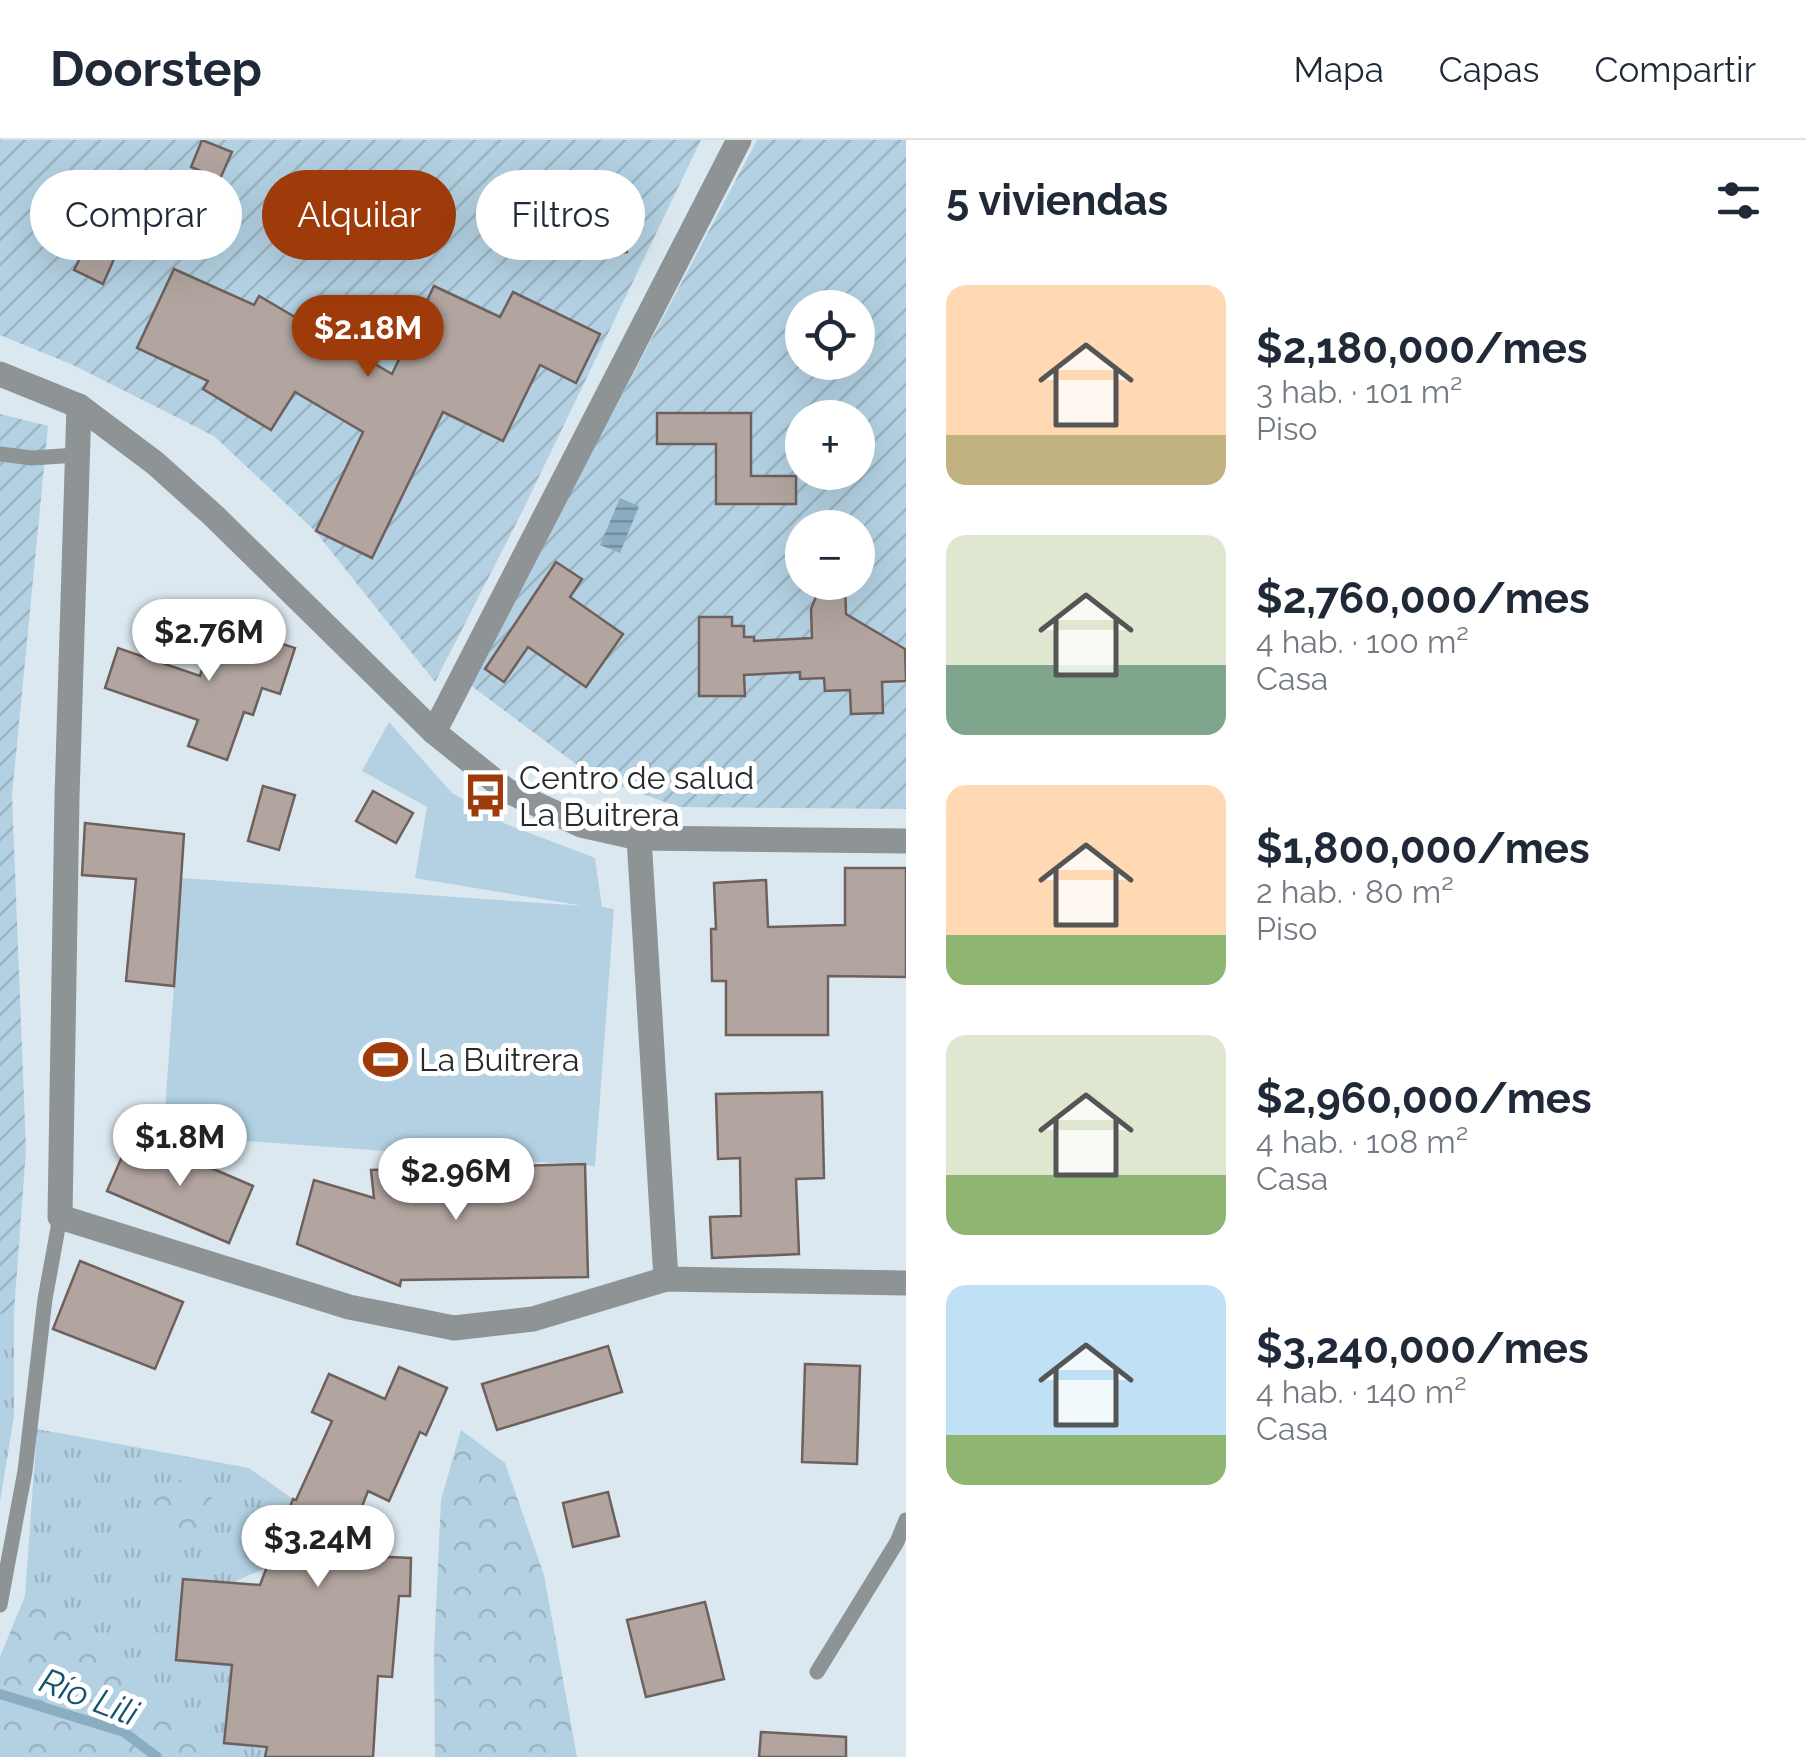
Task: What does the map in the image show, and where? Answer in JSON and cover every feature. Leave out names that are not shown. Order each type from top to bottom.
[{"type":"street","points":[[434,732],[740,140]]},
{"type":"street","points":[[0,374],[79,406],[155,464],[214,516],[434,732],[506,790],[581,825],[639,838],[906,841]]},
{"type":"street","points":[[79,406],[60,1216],[349,1308],[454,1328],[532,1319],[666,1278],[906,1282]]},
{"type":"street","points":[[639,838],[666,1278]]},
{"type":"lane","points":[[0,454],[32,458],[77,455]]},
{"type":"lane","points":[[0,1605],[25,1471],[45,1299],[60,1216]]},
{"type":"lane","points":[[816,1672],[897,1542],[906,1520]]},
{"type":"green space","points":[[0,140],[701,140],[645,256],[645,170],[476,170],[476,260],[643,260],[435,682],[315,531],[214,436],[73,365],[0,335]]},
{"type":"green space","points":[[757,140],[906,140],[906,809],[679,807],[592,776],[469,684]]},
{"type":"green space","points":[[0,414],[48,426],[12,795],[26,1150],[14,1312],[0,1314]]},
{"type":"green space","name":"La Buitrera","points":[[389,722],[452,793],[506,824],[595,858],[602,907],[614,909],[595,1166],[163,1135],[182,878],[584,906],[415,878],[427,807],[362,771]]},
{"type":"green space","points":[[14,1312],[14,1416],[0,1502],[0,1314]]},
{"type":"green space","points":[[37,1429],[249,1468],[293,1499],[267,1567],[232,1583],[176,1660],[310,1671],[265,1757],[217,1757],[158,1690],[68,1610],[25,1596]]},
{"type":"green space","points":[[461,1430],[505,1463],[544,1575],[577,1757],[435,1757],[434,1652],[441,1500]]},
{"type":"green space","points":[[182,1480],[206,1489],[215,1513],[206,1537],[182,1546],[158,1537],[149,1513],[158,1489]]},
{"type":"green space","points":[[25,1596],[68,1610],[158,1690],[217,1757],[0,1757],[0,1657]]},
{"type":"shaded area","points":[[620,498],[639,506],[620,553],[600,545]]},
{"type":"building","points":[[202,140],[232,152],[224,170],[191,167]]},
{"type":"building","points":[[79,260],[114,260],[103,284],[74,270]]},
{"type":"building","points":[[174,269],[254,305],[259,296],[392,374],[434,286],[500,317],[513,292],[600,334],[576,383],[540,365],[503,441],[443,412],[372,558],[316,531],[363,432],[295,392],[271,430],[203,389],[208,381],[137,348]]},
{"type":"building","points":[[657,413],[751,413],[751,476],[785,476],[785,490],[796,490],[796,504],[716,504],[716,444],[657,444]]},
{"type":"building","points":[[556,562],[582,579],[570,597],[623,634],[586,687],[528,647],[504,682],[485,669]]},
{"type":"building","points":[[815,600],[846,600],[846,614],[905,649],[906,681],[882,682],[883,713],[851,714],[850,690],[825,691],[824,678],[800,679],[800,672],[744,675],[745,696],[699,696],[699,617],[732,617],[732,626],[744,626],[744,637],[754,637],[754,641],[812,638],[811,609]]},
{"type":"building","points":[[217,623],[295,648],[280,694],[262,688],[253,715],[244,712],[227,760],[188,746],[198,720],[105,688],[118,648],[200,676]]},
{"type":"building","points":[[263,786],[295,795],[279,850],[248,841]]},
{"type":"building","points":[[373,791],[413,813],[396,843],[356,821]]},
{"type":"building","points":[[85,823],[184,834],[174,986],[126,981],[136,879],[82,875]]},
{"type":"building","points":[[845,868],[906,868],[906,977],[828,976],[828,1035],[726,1035],[726,981],[712,981],[714,883],[766,880],[768,927],[845,925]]},
{"type":"building","points":[[822,1092],[824,1178],[796,1179],[799,1254],[712,1258],[710,1217],[741,1216],[740,1158],[718,1159],[716,1094]]},
{"type":"building","points":[[132,1134],[253,1186],[229,1243],[107,1191]]},
{"type":"building","points":[[585,1164],[588,1277],[401,1280],[400,1286],[297,1244],[314,1180],[374,1198],[371,1170]]},
{"type":"building","points":[[80,1261],[183,1302],[155,1369],[53,1329]]},
{"type":"building","points":[[608,1346],[622,1392],[497,1430],[482,1384]]},
{"type":"building","points":[[805,1364],[860,1366],[857,1464],[802,1462]]},
{"type":"building","points":[[399,1367],[447,1388],[426,1435],[420,1432],[389,1501],[368,1491],[343,1555],[411,1558],[410,1596],[399,1596],[392,1677],[378,1676],[373,1757],[265,1757],[267,1747],[224,1743],[232,1665],[176,1660],[183,1579],[260,1585],[293,1499],[296,1500],[332,1421],[312,1412],[329,1374],[385,1399]]},
{"type":"building","points":[[608,1492],[619,1536],[573,1547],[563,1503]]},
{"type":"building","points":[[705,1602],[724,1679],[646,1697],[627,1620]]},
{"type":"building","points":[[761,1732],[846,1737],[846,1757],[759,1757]]},
{"type":"waterway","name":"Río Lili","points":[[0,1694],[124,1732],[157,1757]]},
{"type":"place","name":"Centro de salud La Buitrera","points":[[486,796]]},
{"type":"place","name":"La Buitrera","points":[[386,1060]]}]
